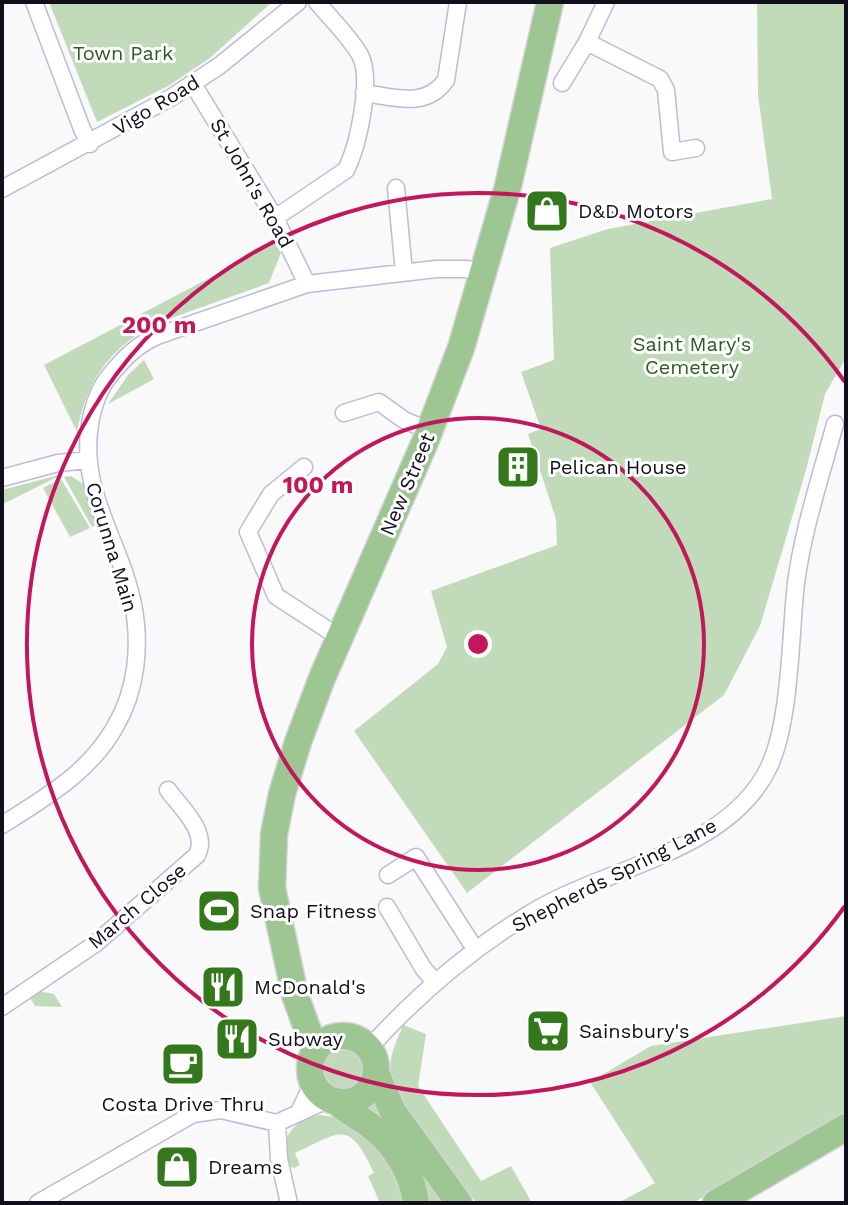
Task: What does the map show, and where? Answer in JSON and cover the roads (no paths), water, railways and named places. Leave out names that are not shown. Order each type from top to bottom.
[{"type":"main road","name":"New Street","points":[[311,1078],[310,1062],[315,1050],[295,995],[272,888],[274,834],[298,742],[430,431],[461,348],[485,272],[519,141],[550,2]]},
{"type":"main road","name":"New Street","points":[[289,962],[317,1009],[344,1035],[362,1041],[373,1060]]},
{"type":"main road","points":[[315,1050],[328,1039],[344,1035]]},
{"type":"main road","points":[[333,1100],[345,1102],[362,1096],[369,1089],[373,1060]]},
{"type":"main road","points":[[373,1060],[392,1110],[459,1203]]},
{"type":"main road","points":[[311,1078],[321,1094],[380,1133],[410,1177],[416,1203]]},
{"type":"main road","points":[[716,1203],[846,1127]]},
{"type":"street","points":[[34,2],[90,144]]},
{"type":"street","name":"Vigo Road","points":[[2,189],[90,144],[193,84],[298,2]]},
{"type":"street","points":[[275,218],[346,170],[351,160],[365,77],[360,56],[317,2]]},
{"type":"street","points":[[364,93],[416,100],[440,89],[446,80],[458,2]]},
{"type":"street","points":[[562,83],[606,2]]},
{"type":"street","points":[[587,42],[660,79],[666,90],[665,154],[696,148]]},
{"type":"street","name":"St John's Road","points":[[193,84],[275,218],[307,284]]},
{"type":"street","points":[[396,188],[404,272]]},
{"type":"street","name":"Corunna Main","points":[[2,825],[63,786],[98,753],[116,726],[133,679],[137,637],[133,605],[95,497],[88,460],[91,417],[100,390],[136,347],[157,336],[307,284],[404,272],[466,269],[485,272]]},
{"type":"street","points":[[344,413],[379,402],[404,420],[430,431]]},
{"type":"street","name":"Shepherds Spring Lane","points":[[373,1060],[434,981],[475,949],[552,901],[687,843],[720,824],[746,799],[768,770],[784,712],[797,578],[835,424]]},
{"type":"street","points":[[2,478],[58,463],[88,460]]},
{"type":"street","points":[[304,467],[271,494],[248,532],[276,596],[328,630],[341,635]]},
{"type":"street","name":"March Close","points":[[2,1007],[95,944],[197,855],[201,837],[168,790]]},
{"type":"street","points":[[388,875],[416,857],[475,949]]},
{"type":"street","points":[[387,907],[434,981]]},
{"type":"street","points":[[299,1112],[309,1091],[311,1078]]},
{"type":"street","points":[[38,1203],[193,1114],[221,1110],[277,1123],[333,1100]]},
{"type":"street","points":[[277,1123],[279,1159],[289,1203]]},
{"type":"place","name":"D&D Motors","points":[[547,211]]},
{"type":"place","name":"Pelican House","points":[[518,467]]},
{"type":"place","name":"Snap Fitness","points":[[219,911]]},
{"type":"place","name":"McDonald's","points":[[223,987]]},
{"type":"place","name":"Sainsbury's","points":[[548,1031]]},
{"type":"place","name":"Subway","points":[[237,1039]]},
{"type":"place","name":"Costa Drive Thru","points":[[183,1064]]},
{"type":"place","name":"Dreams","points":[[177,1167]]},
{"type":"park label","name":"Town Park","points":[[123,53]]},
{"type":"park label","name":"Saint Mary's Cemetery","points":[[692,356]]}]
